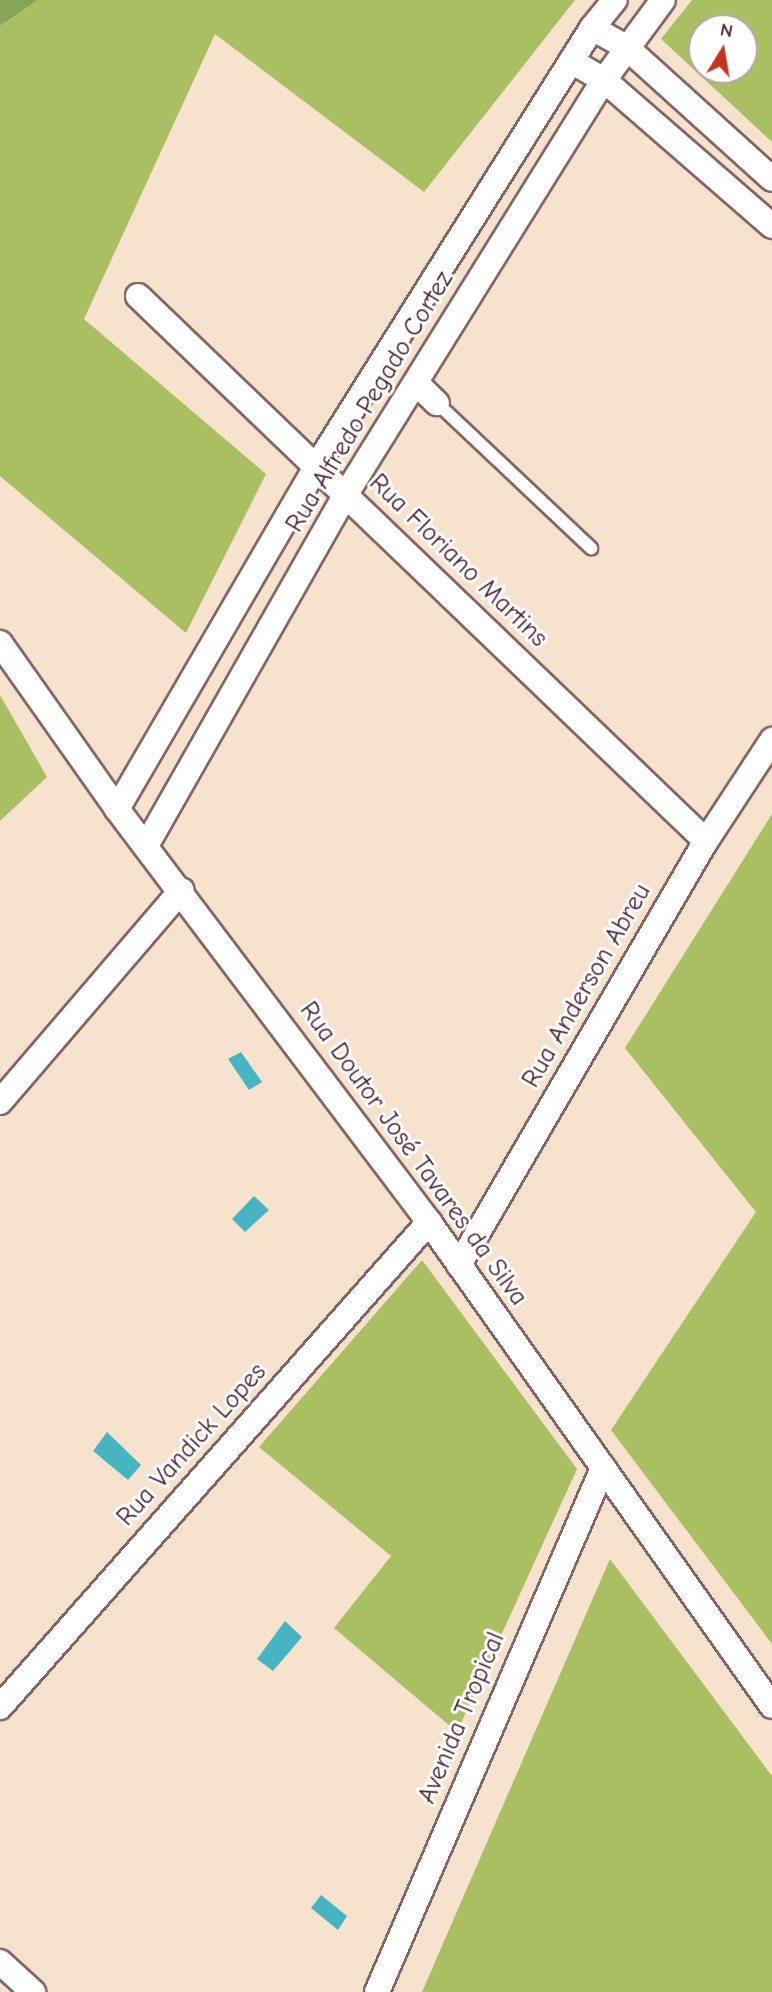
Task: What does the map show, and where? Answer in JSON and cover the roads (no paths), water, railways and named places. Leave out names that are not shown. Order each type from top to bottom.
[{"type":"street","name":"Rua Alfredo Pegado Cortez","points":[[117,809],[316,467],[592,28],[615,0]]},
{"type":"street","name":"Rua Alfredo Pegado Cortez","points":[[146,846],[346,494],[604,80],[663,0]]},
{"type":"street","points":[[592,28],[626,47],[772,179]]},
{"type":"street","points":[[571,61],[604,80],[772,226]]},
{"type":"street","name":"Rua Floriano Martins","points":[[138,296],[706,841]]},
{"type":"street","points":[[416,383],[437,403]]},
{"type":"street","name":"Rua Doutor José Tavares da Silva","points":[[0,643],[117,809],[182,890],[429,1223],[772,1706]]},
{"type":"street","name":"Rua Anderson Abreu","points":[[459,1265],[706,841],[772,740]]},
{"type":"street","points":[[0,1102],[182,890]]},
{"type":"street","name":"Rua Vandick Lopes","points":[[0,1707],[429,1223]]},
{"type":"street","name":"Avenida Tropical","points":[[377,1992],[603,1468]]},
{"type":"street","points":[[0,1962],[33,1992]]},
{"type":"lane","points":[[437,403],[590,548]]},
{"type":"water","points":[[241,1052],[262,1082],[249,1090],[228,1059]]},
{"type":"water","points":[[254,1196],[269,1210],[245,1232],[232,1219]]},
{"type":"water","points":[[107,1432],[141,1465],[128,1480],[93,1451]]},
{"type":"water","points":[[285,1621],[302,1637],[273,1671],[257,1659]]},
{"type":"water","points":[[321,1895],[347,1916],[338,1930],[311,1908]]}]
